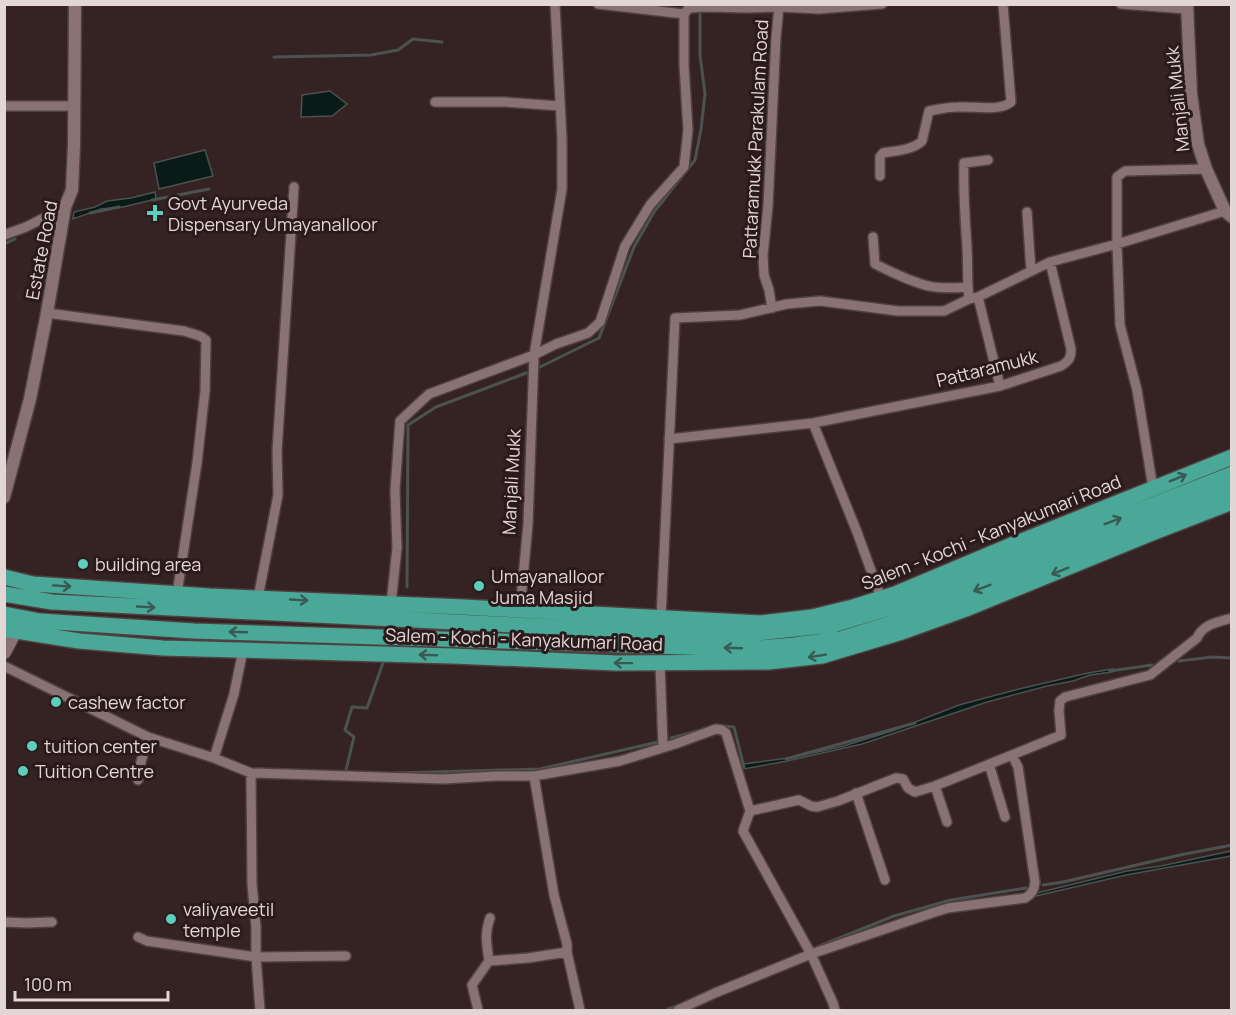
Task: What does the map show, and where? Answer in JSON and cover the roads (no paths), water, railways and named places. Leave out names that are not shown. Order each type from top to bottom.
[{"type":"highway","name":"Salem - Kochi - Kanyakumari Road","points":[[4,577],[33,584],[177,594],[761,623],[812,617],[881,598],[926,582],[1014,544],[1232,458]]},
{"type":"highway","points":[[4,594],[52,602],[675,633],[748,634],[790,631],[833,625],[949,587],[1232,474]]},
{"type":"highway","points":[[4,614],[40,621],[194,631],[746,649],[794,645],[841,639],[889,624],[1232,489]]},
{"type":"highway","name":"Salem - Kochi - Kanyakumari Road","points":[[10,630],[80,641],[151,647],[616,663],[768,662],[822,656],[902,632],[966,609],[1232,502]]},
{"type":"main road","points":[[4,652],[10,630]]},
{"type":"street","name":"Estate Road","points":[[4,497],[30,399],[65,207],[72,190],[75,4]]},
{"type":"street","name":"Manjali Mukk","points":[[520,610],[528,524],[534,355],[562,189],[562,139],[555,4]]},
{"type":"street","points":[[598,4],[689,9],[791,6],[819,9],[882,4]]},
{"type":"street","points":[[880,176],[880,158],[883,153],[919,145],[929,111],[945,107],[997,107],[1006,106],[1011,102],[1003,4]]},
{"type":"street","points":[[1121,4],[1187,7]]},
{"type":"street","name":"Pattaramukk Parakulam Road","points":[[772,308],[764,275],[763,255],[768,206],[779,7]]},
{"type":"street","name":"Manjali Mukk","points":[[1187,7],[1191,94],[1198,144],[1206,169],[1229,213]]},
{"type":"street","points":[[391,604],[397,548],[395,490],[400,421],[429,394],[588,333],[600,322],[625,246],[650,205],[684,167],[688,130],[684,65],[689,9]]},
{"type":"street","points":[[435,102],[506,102],[560,106]]},
{"type":"street","points":[[4,106],[75,106]]},
{"type":"street","points":[[988,160],[964,162],[963,188],[968,287],[974,298],[1000,386]]},
{"type":"street","points":[[1153,488],[1137,390],[1120,325],[1117,177],[1125,171],[1206,169]]},
{"type":"street","points":[[258,598],[278,495],[277,452],[294,187]]},
{"type":"street","points":[[4,235],[26,227],[65,207]]},
{"type":"street","points":[[1027,212],[1030,272]]},
{"type":"street","points":[[661,618],[675,318],[740,315],[787,304],[820,301],[898,311],[944,311],[1050,262],[1229,213]]},
{"type":"street","points":[[873,237],[875,264],[929,286],[968,287]]},
{"type":"street","name":"Pattaramukk","points":[[669,439],[813,423],[1000,386],[1061,366],[1071,356],[1071,349],[1050,262]]},
{"type":"street","points":[[47,313],[184,331],[206,340],[205,391],[197,463],[177,594]]},
{"type":"street","points":[[813,423],[858,532],[881,598]]},
{"type":"street","points":[[750,812],[800,800],[817,807],[896,778],[903,779],[908,788],[915,792],[935,786],[1061,735],[1060,700],[1150,675],[1197,638],[1205,626],[1232,618]]},
{"type":"street","points":[[214,758],[234,694],[243,650]]},
{"type":"street","points":[[660,663],[663,747]]},
{"type":"street","points":[[4,666],[148,737],[214,758],[251,773],[444,779],[534,776],[620,760],[716,729],[722,730],[726,733],[750,812],[743,831],[811,954],[835,1011]]},
{"type":"street","points":[[138,780],[148,737]]},
{"type":"street","points":[[678,1011],[715,993],[811,954],[948,908],[1025,898],[1035,889],[1035,882],[1018,767],[1012,755]]},
{"type":"street","points":[[989,764],[1005,817]]},
{"type":"street","points":[[251,773],[252,884],[260,1011]]},
{"type":"street","points":[[534,776],[554,895],[567,944],[580,1011]]},
{"type":"street","points":[[935,786],[946,822]]},
{"type":"street","points":[[856,793],[885,880]]},
{"type":"street","points":[[489,962],[485,942],[490,918]]},
{"type":"street","points":[[4,922],[52,922]]},
{"type":"street","points":[[138,937],[147,941],[256,957],[346,956]]},
{"type":"street","points":[[478,1011],[472,985],[489,962],[567,952]]},
{"type":"waterway","points":[[540,367],[599,338],[634,247],[654,212],[695,160],[705,94],[700,55],[700,9]]},
{"type":"waterway","points":[[274,57],[371,55],[398,50],[413,39],[442,42]]},
{"type":"waterway","points":[[152,200],[209,189]]},
{"type":"waterway","points":[[90,213],[119,207]]},
{"type":"waterway","points":[[4,244],[15,239]]},
{"type":"waterway","points":[[407,587],[408,425],[436,407],[526,373]]},
{"type":"waterway","points":[[1179,661],[1212,657],[1232,658]]},
{"type":"waterway","points":[[345,774],[354,737],[345,730],[352,707],[367,708],[383,663]]},
{"type":"waterway","points":[[1110,671],[1152,665]]},
{"type":"waterway","points":[[786,759],[915,723]]},
{"type":"waterway","points":[[722,726],[734,727],[744,767]]},
{"type":"waterway","points":[[671,738],[701,730]]},
{"type":"waterway","points":[[397,773],[540,769],[658,742]]},
{"type":"waterway","points":[[1043,885],[1232,845]]},
{"type":"waterway","points":[[817,947],[894,916],[951,900],[1026,888]]},
{"type":"waterway","points":[[668,1009],[677,1006]]},
{"type":"place","name":"Govt Ayurveda Dispensary Umayanalloor","points":[[155,213]]},
{"type":"place","name":"building area","points":[[83,564]]},
{"type":"place","name":"Umayanalloor Juma Masjid","points":[[479,586]]},
{"type":"place","name":"cashew factor","points":[[56,702]]},
{"type":"place","name":"tuition center","points":[[32,746]]},
{"type":"place","name":"Tuition Centre","points":[[23,771]]},
{"type":"place","name":"valiyaveetil temple","points":[[171,919]]}]
